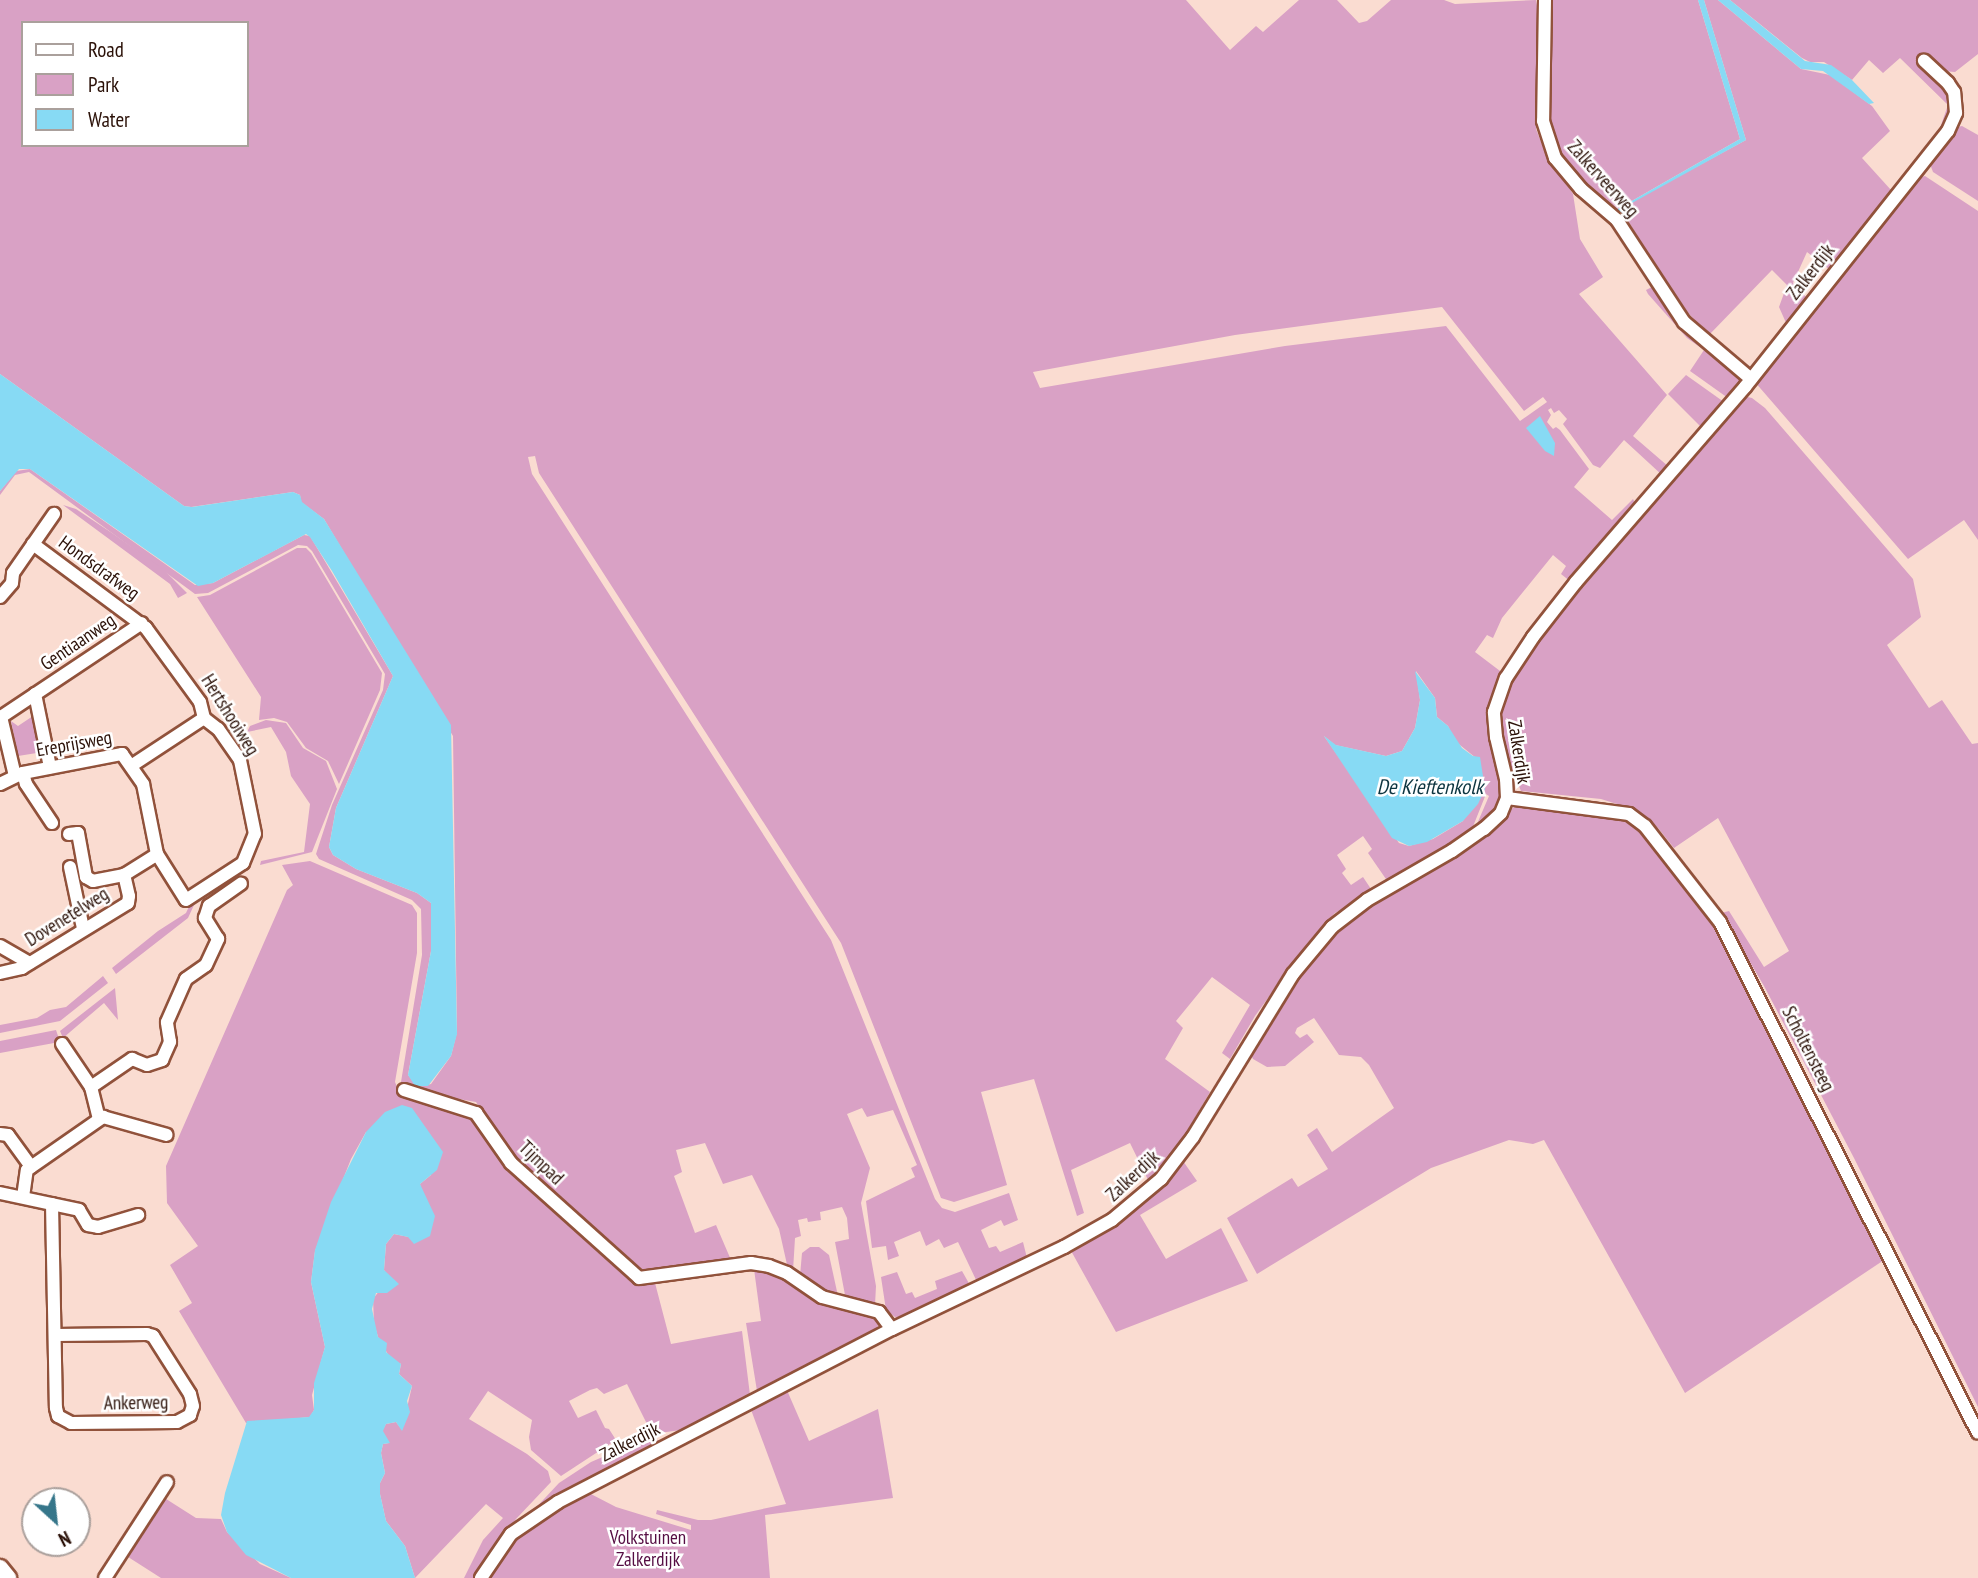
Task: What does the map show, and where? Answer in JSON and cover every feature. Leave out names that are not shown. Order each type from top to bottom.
[{"type":"street","name":"Zalkerveerweg","points":[[1545,0],[1543,121],[1555,158],[1581,189],[1617,220],[1684,322],[1751,379]]},
{"type":"street","name":"Zalkerdijk","points":[[481,1578],[511,1534],[540,1513],[892,1329],[1064,1247],[1112,1220],[1144,1195],[1185,1149],[1276,999],[1320,940],[1351,910],[1484,829],[1501,813],[1507,797],[1506,779],[1494,720],[1496,702],[1506,678],[1533,637],[1576,582],[1751,379],[1954,121],[1954,92],[1924,61]]},
{"type":"street","name":"Hondsdrafweg","points":[[0,597],[12,583],[13,573],[54,514]]},
{"type":"street","name":"Hondsdrafweg","points":[[33,544],[142,623]]},
{"type":"street","name":"Gentiaanweg","points":[[52,822],[19,774],[1,717],[142,623]]},
{"type":"street","name":"Hertshooiweg","points":[[142,623],[200,702],[204,718],[218,729],[240,760],[255,834],[243,863],[186,900],[157,854]]},
{"type":"street","name":"Gentiaanweg","points":[[35,694],[50,767]]},
{"type":"street","name":"Ereprijsweg","points":[[0,784],[19,774],[122,754],[131,766],[204,718]]},
{"type":"street","points":[[131,766],[144,784],[157,854]]},
{"type":"street","name":"Scholtensteeg","points":[[1507,797],[1629,814],[1644,826],[1720,922],[1978,1433]]},
{"type":"street","name":"Dovenetelweg","points":[[69,834],[78,833],[86,877],[93,881],[124,875],[157,854]]},
{"type":"street","points":[[71,867],[83,928]]},
{"type":"street","name":"Dovenetelweg","points":[[0,973],[22,968],[83,928],[128,903],[124,875]]},
{"type":"street","points":[[91,1087],[132,1059],[147,1065],[162,1059],[170,1042],[167,1022],[186,979],[206,965],[218,939],[205,918],[209,905],[241,884]]},
{"type":"street","points":[[0,946],[30,963]]},
{"type":"street","points":[[62,1044],[91,1087],[99,1118]]},
{"type":"street","name":"Tijmpad","points":[[404,1090],[476,1113],[511,1163],[629,1272],[646,1279],[751,1263],[769,1266],[787,1273],[822,1297],[879,1312],[892,1329]]},
{"type":"street","points":[[23,1197],[27,1170],[99,1118],[167,1135]]},
{"type":"street","points":[[0,1134],[8,1135],[31,1167]]},
{"type":"street","points":[[0,1194],[79,1210],[88,1225],[98,1227],[138,1215]]},
{"type":"street","name":"Ankerweg","points":[[52,1204],[56,1408],[58,1416],[65,1422],[177,1422],[190,1415],[193,1406],[190,1394],[153,1336],[55,1335]]},
{"type":"street","points":[[105,1578],[167,1482]]},
{"type":"street","points":[[0,1568],[8,1578]]},
{"type":"green space","points":[[0,0],[1186,0],[1230,50],[1256,26],[1263,32],[1299,0],[1337,0],[1359,23],[1367,21],[1391,0],[1444,0],[1455,4],[1536,0],[1539,15],[1536,129],[1545,152],[1573,194],[1580,239],[1603,277],[1579,294],[1667,395],[1633,436],[1669,467],[1662,475],[1624,440],[1600,468],[1593,465],[1563,424],[1567,419],[1559,410],[1554,413],[1551,408],[1548,410],[1551,415],[1547,422],[1553,429],[1556,427],[1560,430],[1589,469],[1574,487],[1612,520],[1633,499],[1636,505],[1571,582],[1561,574],[1566,566],[1553,555],[1502,618],[1493,638],[1487,635],[1475,652],[1504,674],[1493,701],[1503,790],[1496,811],[1474,831],[1489,796],[1486,794],[1470,834],[1388,882],[1368,853],[1372,849],[1363,836],[1337,855],[1346,869],[1342,873],[1351,885],[1363,877],[1373,892],[1335,913],[1310,940],[1255,1016],[1230,1059],[1222,1053],[1250,1005],[1212,977],[1176,1021],[1183,1028],[1165,1059],[1210,1092],[1175,1152],[1150,1184],[1130,1143],[1071,1170],[1084,1213],[1077,1216],[1034,1079],[981,1092],[1007,1185],[954,1202],[941,1198],[841,943],[539,473],[535,456],[528,457],[532,474],[831,940],[935,1199],[942,1208],[955,1212],[1009,1193],[1018,1220],[1004,1226],[1001,1220],[981,1230],[989,1248],[996,1246],[1000,1252],[1023,1242],[1027,1258],[978,1284],[958,1242],[944,1248],[939,1239],[926,1246],[920,1231],[894,1242],[899,1256],[888,1260],[886,1246],[872,1248],[866,1201],[915,1177],[911,1168],[917,1165],[893,1110],[867,1117],[862,1108],[847,1114],[870,1168],[861,1203],[876,1286],[875,1305],[848,1301],[845,1295],[835,1242],[849,1239],[847,1218],[842,1207],[820,1212],[821,1220],[798,1220],[801,1236],[795,1238],[793,1271],[788,1269],[779,1229],[752,1175],[723,1184],[705,1143],[676,1150],[682,1172],[674,1176],[695,1233],[716,1225],[731,1260],[641,1273],[515,1161],[476,1102],[424,1093],[401,1082],[422,955],[421,909],[412,900],[319,859],[316,854],[332,805],[383,690],[385,674],[312,551],[307,546],[298,545],[208,593],[195,594],[29,472],[15,475],[0,495],[0,491],[16,471],[30,469],[195,585],[213,583],[304,535],[310,536],[393,676],[336,808],[329,847],[333,855],[356,869],[417,893],[431,903],[431,951],[408,1075],[418,1087],[431,1084],[451,1056],[457,1032],[453,736],[324,519],[301,502],[300,495],[293,492],[184,506],[0,374]],"holes":[[[1442,307],[1524,411],[1543,397],[1547,402],[1520,421],[1446,326],[1285,346],[1040,388],[1033,372],[1235,335]],[[1416,671],[1435,698],[1437,717],[1448,726],[1455,741],[1476,758],[1463,821],[1433,839],[1409,846],[1399,843],[1324,736],[1335,745],[1386,756],[1402,751],[1415,728],[1420,700]]]},
{"type":"green space","points":[[1549,0],[1698,0],[1740,139],[1616,210],[1562,162],[1549,125],[1553,15]]},
{"type":"green space","points":[[1704,0],[1718,0],[1801,69],[1830,75],[1872,106],[1890,131],[1862,158],[1891,190],[1830,270],[1807,252],[1793,283],[1807,298],[1787,325],[1779,307],[1787,285],[1772,270],[1708,336],[1672,294],[1622,211],[1635,200],[1746,140]]},
{"type":"green space","points":[[1730,0],[1978,0],[1978,54],[1955,72],[1942,71],[1952,114],[1931,147],[1931,139],[1940,128],[1948,105],[1900,58],[1883,73],[1869,60],[1852,80],[1824,62],[1810,62],[1802,58]]},
{"type":"green space","points":[[1962,126],[1978,135],[1978,201],[1933,172],[1930,164],[1930,158],[1954,128]]},
{"type":"green space","points":[[1925,176],[1978,211],[1978,540],[1964,520],[1908,559],[1754,381],[1914,179]]},
{"type":"green space","points":[[1654,286],[1742,378],[1728,398],[1690,371],[1704,350],[1687,338],[1648,294],[1646,290]]},
{"type":"green space","points":[[1686,375],[1724,402],[1724,407],[1704,430],[1668,394]]},
{"type":"green space","points":[[1743,396],[1752,398],[1765,408],[1913,579],[1921,617],[1887,645],[1929,708],[1942,700],[1972,744],[1978,743],[1978,1407],[1854,1158],[1764,986],[1721,913],[1729,911],[1764,967],[1789,951],[1718,818],[1674,848],[1658,828],[1636,810],[1601,799],[1521,791],[1500,739],[1498,705],[1509,679],[1552,619]]},
{"type":"green space","points":[[63,505],[76,509],[163,569],[187,593],[178,598],[170,584]]},
{"type":"green space","points":[[297,548],[306,548],[311,553],[382,673],[380,690],[339,784],[328,761],[306,748],[287,722],[274,718],[259,720],[261,697],[197,597],[210,595]]},
{"type":"green space","points":[[33,709],[43,752],[18,756],[11,721],[18,726],[33,716],[30,712]]},
{"type":"green space","points":[[266,720],[286,723],[303,748],[326,761],[337,789],[312,852],[260,865],[261,861],[304,852],[310,804],[291,776],[286,752],[271,727],[247,732],[250,726]]},
{"type":"green space","points":[[1519,804],[1625,816],[1640,826],[1712,920],[1884,1260],[1685,1393],[1544,1140],[1533,1144],[1509,1140],[1431,1168],[1257,1274],[1227,1218],[1292,1178],[1298,1187],[1328,1169],[1307,1135],[1317,1128],[1332,1152],[1394,1108],[1369,1065],[1361,1057],[1339,1055],[1314,1018],[1297,1028],[1295,1033],[1300,1038],[1307,1034],[1314,1042],[1285,1066],[1267,1067],[1253,1059],[1249,1051],[1309,960],[1356,911]]},
{"type":"green space","points":[[310,861],[412,905],[417,913],[417,953],[395,1082],[398,1089],[480,1121],[503,1163],[631,1278],[641,1283],[655,1283],[671,1344],[742,1331],[750,1395],[681,1430],[652,1434],[627,1384],[604,1394],[597,1388],[590,1390],[569,1401],[578,1418],[596,1410],[605,1428],[609,1429],[616,1440],[561,1476],[531,1450],[529,1437],[532,1420],[488,1391],[469,1419],[527,1454],[548,1471],[551,1482],[516,1519],[477,1578],[464,1578],[483,1540],[503,1518],[486,1504],[415,1578],[405,1546],[386,1521],[380,1494],[380,1483],[385,1473],[381,1453],[383,1444],[389,1443],[382,1431],[386,1424],[396,1422],[402,1430],[412,1386],[399,1374],[401,1364],[390,1358],[378,1337],[374,1323],[373,1299],[389,1278],[384,1270],[386,1244],[394,1234],[409,1237],[421,1191],[420,1184],[431,1175],[366,1132],[351,1159],[315,1251],[311,1282],[325,1347],[312,1395],[314,1410],[310,1417],[246,1423],[179,1311],[192,1303],[170,1265],[198,1246],[167,1203],[166,1166],[287,890],[293,885],[282,865]]},
{"type":"green space","points":[[191,902],[194,905],[188,918],[116,974],[112,968],[158,931],[186,913]]},
{"type":"green space","points":[[103,976],[108,983],[60,1021],[0,1033],[0,1025],[37,1018],[50,1010],[66,1007]]},
{"type":"green space","points":[[115,988],[118,1020],[104,1003],[63,1038],[60,1031]]},
{"type":"green space","points":[[56,1030],[60,1042],[56,1045],[54,1043],[0,1053],[0,1041]]},
{"type":"green space","points":[[1183,1161],[1197,1181],[1140,1215],[1166,1259],[1221,1228],[1248,1281],[1116,1332],[1070,1249],[1129,1214]]},
{"type":"green space","points":[[810,1247],[819,1247],[829,1255],[838,1296],[834,1298],[800,1276],[802,1253]]},
{"type":"green space","points":[[754,1269],[776,1272],[817,1299],[873,1314],[879,1320],[877,1330],[762,1392],[757,1391],[746,1323],[761,1321]]},
{"type":"green space","points":[[962,1271],[971,1287],[909,1316],[895,1317],[886,1310],[881,1277],[897,1272],[906,1294],[912,1292],[915,1298],[937,1289],[935,1281]]},
{"type":"green space","name":"Volkstuinen Zalkerdijk","points":[[786,1388],[809,1441],[878,1409],[893,1498],[765,1515],[770,1578],[484,1578],[524,1527],[587,1492],[616,1507],[691,1530],[691,1525],[656,1514],[657,1510],[698,1520],[711,1520],[786,1504],[750,1407]]},
{"type":"green space","points":[[664,1441],[529,1515],[559,1483],[591,1462],[628,1446]]},
{"type":"green space","points":[[163,1497],[196,1518],[221,1519],[227,1532],[260,1564],[291,1578],[161,1578],[125,1555]]},
{"type":"water","points":[[1698,0],[1704,0],[1746,140],[1623,208],[1629,226],[1616,210],[1740,139]]},
{"type":"water","points":[[1718,0],[1730,0],[1805,61],[1831,65],[1852,80],[1874,103],[1869,104],[1823,71],[1801,69]]},
{"type":"water","points":[[0,374],[184,506],[293,492],[300,495],[302,502],[324,519],[451,725],[457,1034],[451,1056],[428,1086],[415,1086],[408,1075],[431,951],[431,903],[417,893],[356,869],[333,855],[329,847],[336,808],[393,676],[332,571],[306,534],[213,583],[198,586],[30,469],[19,469],[0,491]]},
{"type":"water","points":[[1540,416],[1555,443],[1554,456],[1545,451],[1526,428]]},
{"type":"water","name":"De Kieftenkolk","points":[[1415,671],[1435,698],[1437,717],[1448,726],[1462,748],[1473,756],[1480,757],[1485,789],[1478,804],[1463,821],[1427,842],[1409,846],[1392,838],[1324,736],[1336,745],[1386,756],[1402,751],[1415,728],[1420,700]]},
{"type":"water","points":[[402,1105],[412,1108],[443,1152],[437,1170],[420,1184],[435,1216],[430,1236],[414,1244],[408,1237],[394,1234],[386,1244],[384,1270],[399,1284],[387,1293],[376,1293],[372,1309],[378,1337],[387,1343],[386,1352],[401,1364],[399,1374],[412,1386],[407,1401],[410,1412],[402,1431],[396,1422],[386,1424],[383,1431],[390,1443],[383,1444],[381,1453],[385,1473],[380,1483],[380,1494],[386,1521],[405,1546],[415,1578],[291,1578],[246,1555],[227,1532],[221,1515],[225,1493],[247,1421],[309,1417],[314,1410],[314,1383],[325,1347],[311,1282],[315,1250],[331,1202],[366,1132],[385,1112]]}]
